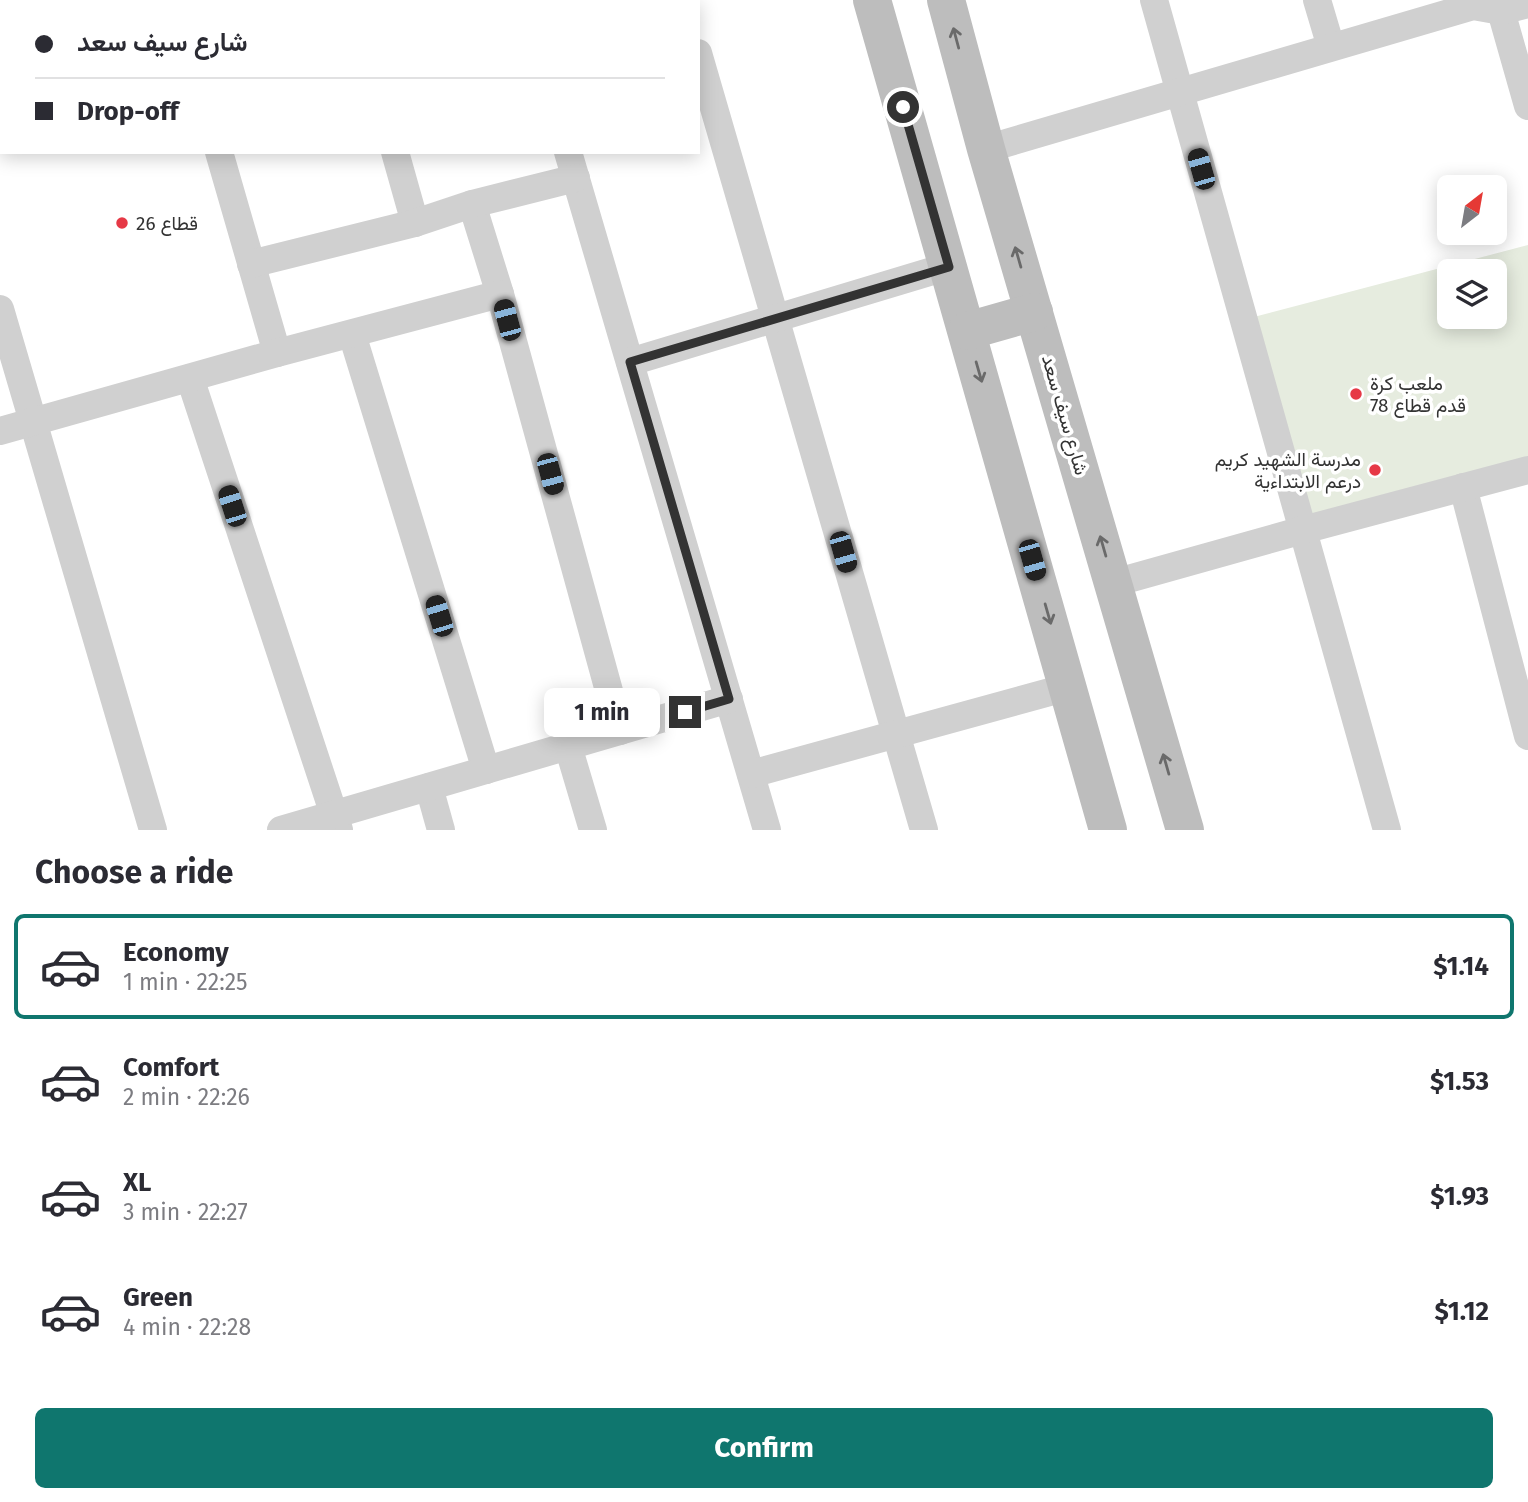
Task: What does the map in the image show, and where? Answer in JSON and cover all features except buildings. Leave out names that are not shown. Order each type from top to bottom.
[{"type":"street","points":[[872,0],[1108,830]]},
{"type":"street","name":"شارع سيف سعد","points":[[946,0],[986,149],[1185,830]]},
{"type":"street","points":[[1154,0],[1387,830]]},
{"type":"street","points":[[1317,0],[1331,47]]},
{"type":"street","points":[[986,149],[1472,3],[1501,11],[1528,4]]},
{"type":"street","points":[[1501,11],[1528,106]]},
{"type":"street","points":[[700,60],[924,830]]},
{"type":"street","points":[[220,154],[277,353]]},
{"type":"street","points":[[396,154],[415,223]]},
{"type":"street","points":[[251,264],[415,223],[572,165],[767,830]]},
{"type":"street","points":[[472,204],[500,294],[620,730]]},
{"type":"street","points":[[630,362],[949,267]]},
{"type":"street","points":[[0,432],[190,377],[500,294]]},
{"type":"street","points":[[0,309],[153,830]]},
{"type":"street","points":[[967,331],[1034,312]]},
{"type":"street","points":[[352,334],[486,770]]},
{"type":"street","points":[[190,377],[337,822]]},
{"type":"street","points":[[1114,583],[1528,470]]},
{"type":"street","points":[[1463,487],[1528,736]]},
{"type":"street","points":[[751,774],[1068,687]]},
{"type":"street","points":[[281,830],[337,822],[429,787],[729,699]]},
{"type":"street","points":[[568,746],[593,830]]},
{"type":"street","points":[[429,787],[441,830]]},
{"type":"shaded area","points":[[1528,245],[1528,470],[1303,530],[1250,318],[1437,269],[1437,329],[1507,329],[1507,259],[1475,259]]},
{"type":"place","name":"قطاع 26","points":[[122,223]]},
{"type":"place","name":"ملعب كرة قدم قطاع 78","points":[[1356,394]]},
{"type":"place","name":"مدرسة الشهيد كريم درعم الابتداءية","points":[[1375,470]]},
{"type":"route","points":[[685,712],[729,699],[630,362],[949,267],[903,107]]}]
